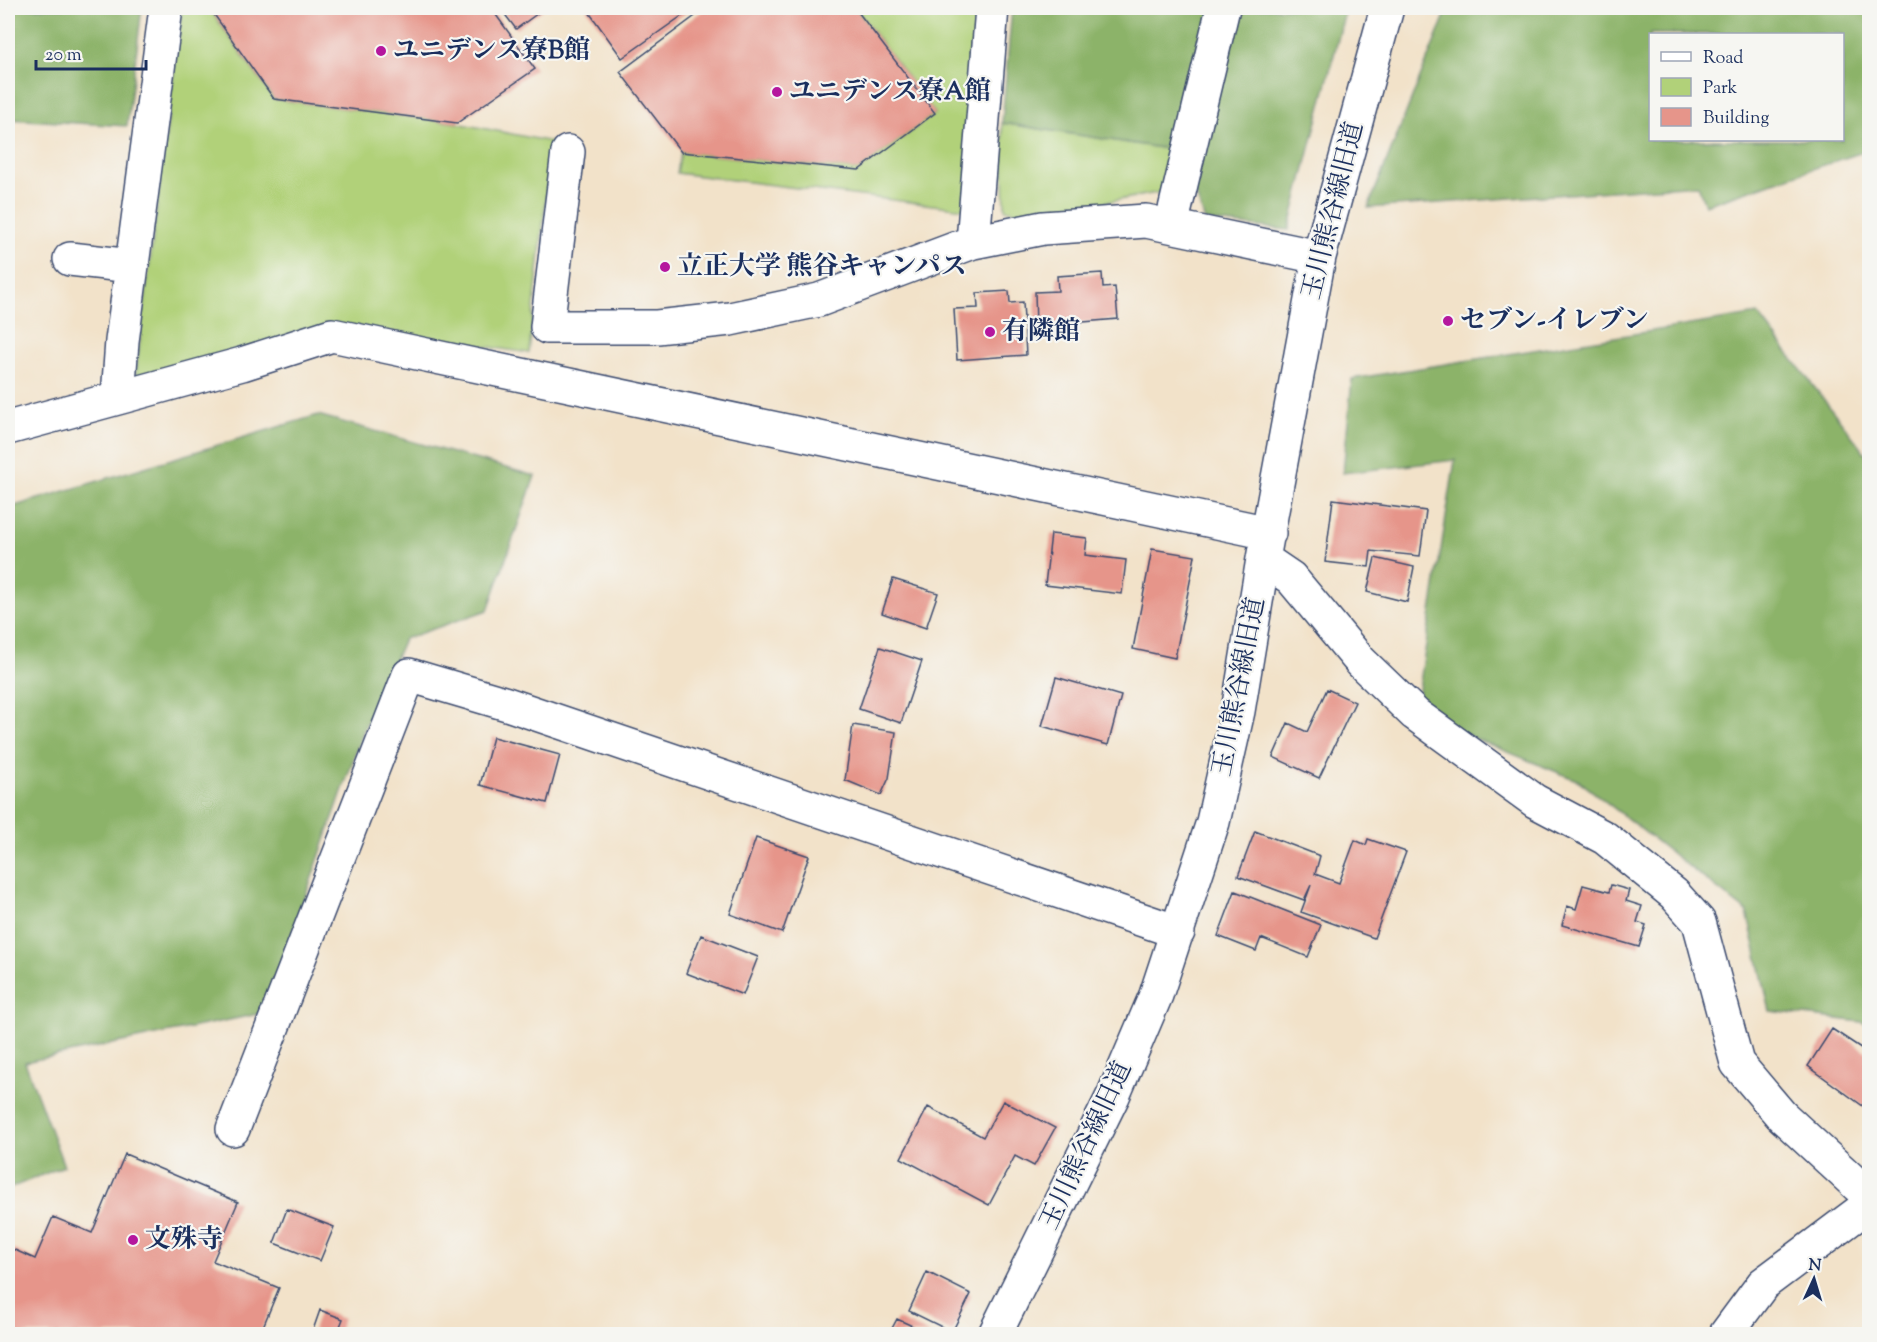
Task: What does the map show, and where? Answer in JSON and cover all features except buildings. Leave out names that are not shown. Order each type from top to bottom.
[{"type":"street","points":[[118,397],[122,341],[165,8]]},
{"type":"street","points":[[973,242],[992,8]]},
{"type":"street","points":[[1171,226],[1223,8]]},
{"type":"street","name":"玉川熊谷線旧道","points":[[995,1335],[1113,1096],[1156,995],[1213,822],[1238,711],[1319,257],[1387,8]]},
{"type":"street","points":[[568,152],[547,327],[657,327],[730,319],[819,300],[973,242],[1043,228],[1146,221],[1319,257]]},
{"type":"street","points":[[70,259],[132,266]]},
{"type":"street","points":[[8,428],[242,364],[332,335],[1266,546],[1361,662],[1415,714],[1535,801],[1605,837],[1674,894],[1699,922],[1737,1063],[1781,1115],[1869,1197]]},
{"type":"street","points":[[232,1129],[410,675],[519,708],[1178,932]]},
{"type":"street","points":[[1725,1335],[1763,1284],[1869,1204]]},
{"type":"green space","points":[[8,8],[142,8],[127,126],[8,119]]},
{"type":"green space","points":[[182,8],[222,8],[213,14],[274,99],[457,123],[552,142],[529,353],[348,326],[134,388]]},
{"type":"green space","points":[[855,8],[986,8],[972,210],[677,173],[681,152],[859,170],[935,113]]},
{"type":"green space","points":[[1012,8],[1346,8],[1289,230],[1205,221],[1195,192],[1174,150],[1002,123]]},
{"type":"green space","points":[[1448,8],[1869,8],[1869,150],[1705,205],[1698,185],[1368,208]]},
{"type":"green space","points":[[1002,123],[1174,150],[1167,191],[1031,216],[1005,209]]},
{"type":"green space","points":[[1758,314],[1869,458],[1869,1026],[1862,1022],[1770,1011],[1747,912],[1579,781],[1415,714],[1455,460],[1343,473],[1352,379]]},
{"type":"green space","points":[[318,415],[535,476],[488,610],[404,639],[364,729],[283,960],[258,1014],[25,1062],[64,1166],[8,1189],[8,508]]},
{"type":"place","name":"ユニデンス寮B館","points":[[381,51]]},
{"type":"place","name":"ユニデンス寮A館","points":[[777,92]]},
{"type":"place","name":"立正大学 熊谷キャンパス","points":[[665,267]]},
{"type":"place","name":"セブン-イレブン","points":[[1448,321]]},
{"type":"place","name":"有隣館","points":[[990,332]]},
{"type":"place","name":"文殊寺","points":[[133,1240]]}]
